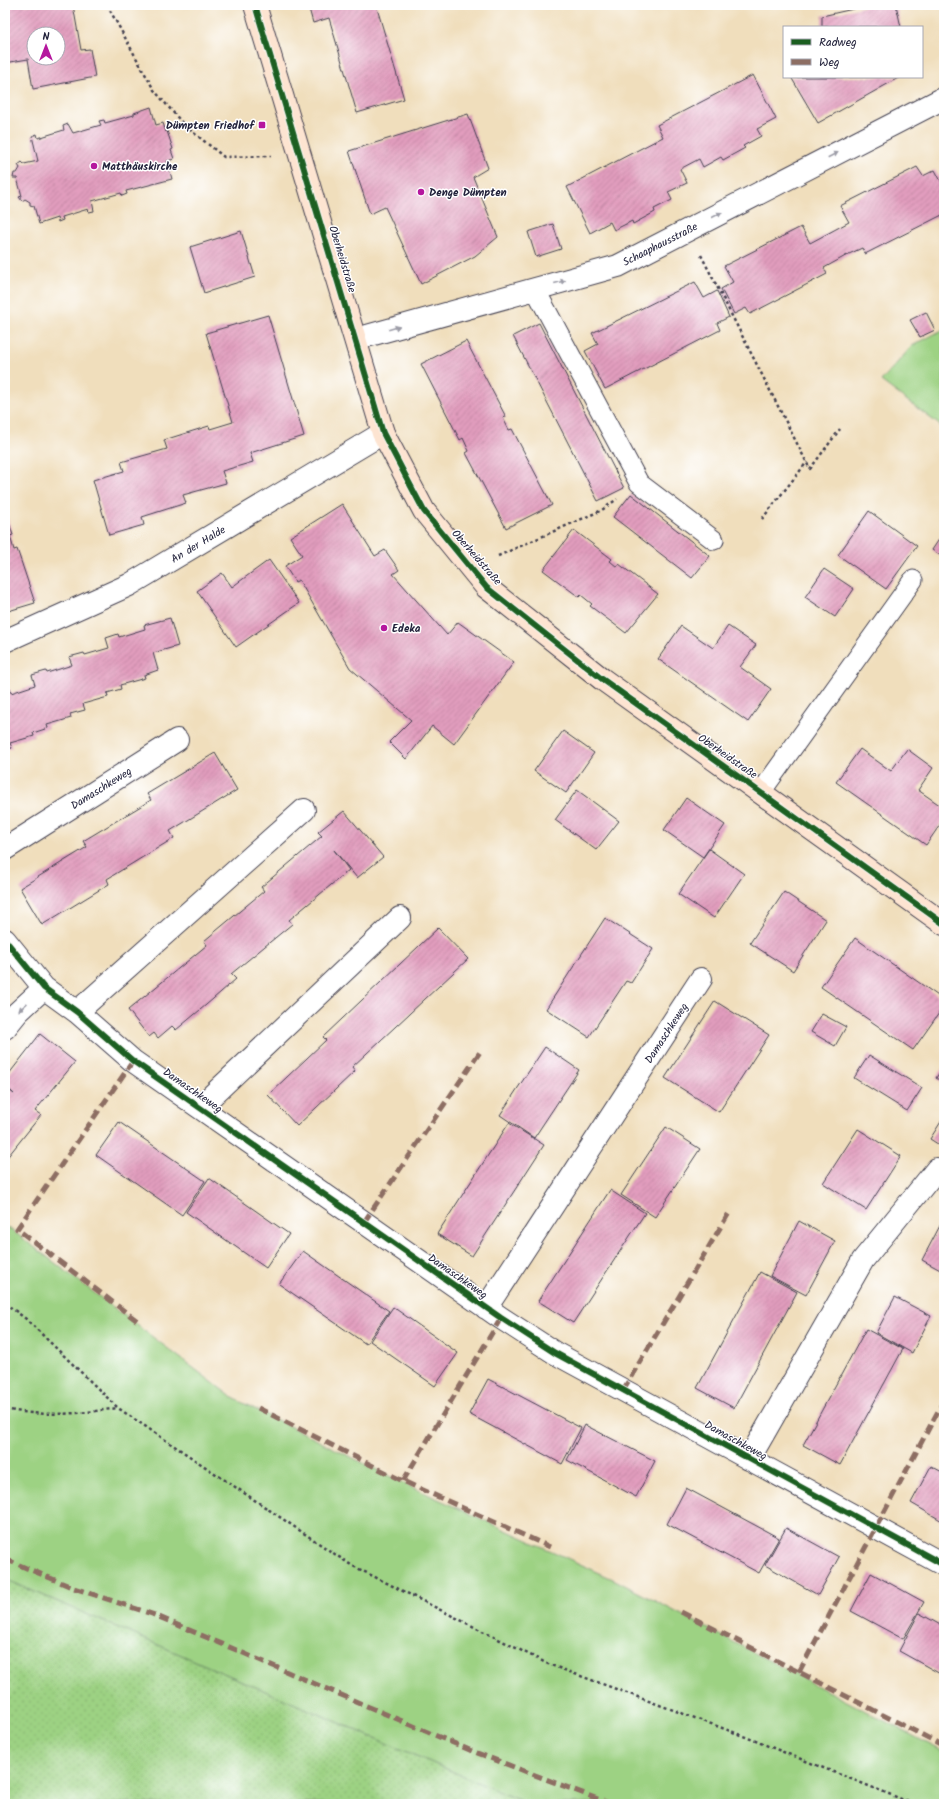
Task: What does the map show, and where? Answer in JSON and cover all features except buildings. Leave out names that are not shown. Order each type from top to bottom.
[{"type":"street","name":"Oberheidstraße","points":[[254,8],[301,155],[383,432],[424,511],[486,587],[602,679],[944,924]]},
{"type":"street","name":"Schaaphausstraße","points":[[356,339],[618,266],[944,98]]},
{"type":"street","name":"An der Halde","points":[[5,642],[129,585],[383,432]]},
{"type":"street","name":"Damaschkeweg","points":[[5,849],[177,740]]},
{"type":"street","points":[[77,1012],[304,810]]},
{"type":"street","name":"Damaschkeweg","points":[[200,1107],[400,918]]},
{"type":"street","name":"Damaschkeweg","points":[[5,940],[44,988],[77,1012],[133,1061],[486,1308],[554,1353],[944,1565]]},
{"type":"street","name":"Damaschkeweg","points":[[486,1308],[701,979]]},
{"type":"street","points":[[5,1028],[18,1012],[44,988]]},
{"type":"street","name":"Damaschkeweg","points":[[749,1459],[863,1260],[937,1169]]},
{"type":"lane","points":[[534,289],[639,483],[714,540]]},
{"type":"lane","points":[[761,792],[913,580]]},
{"type":"path","points":[[106,5],[154,90],[184,125],[224,158],[301,155]]},
{"type":"path","points":[[688,229],[810,469],[840,429]]},
{"type":"path","points":[[762,519],[807,462]]},
{"type":"path","points":[[474,571],[505,552],[602,510],[639,483]]},
{"type":"path","points":[[5,1303],[26,1319],[118,1408],[351,1565],[541,1660],[733,1732],[914,1804]]},
{"type":"path","points":[[5,1409],[22,1413],[76,1414],[118,1408]]},
{"type":"green space","points":[[944,329],[944,425],[941,426],[881,381],[912,346]]},
{"type":"green space","points":[[5,1227],[13,1231],[233,1398],[403,1483],[615,1580],[944,1752],[944,1804],[528,1804],[5,1579]]},
{"type":"green space","points":[[5,1579],[528,1804],[5,1804]]},
{"type":"marked path","points":[[364,1222],[480,1052]]},
{"type":"marked path","points":[[133,1061],[17,1229],[140,1323]]},
{"type":"marked path","points":[[623,1390],[729,1213]]},
{"type":"marked path","points":[[403,1481],[501,1318]]},
{"type":"marked path","points":[[799,1672],[944,1400]]},
{"type":"marked path","points":[[258,1408],[403,1481],[550,1547]]},
{"type":"marked path","points":[[5,1559],[74,1588],[152,1614],[472,1751],[611,1804]]},
{"type":"marked path","points":[[681,1612],[944,1746]]},
{"type":"cycle path","points":[[255,5],[383,433],[424,511],[486,587],[602,679],[944,924]]},
{"type":"cycle path","points":[[5,940],[44,988],[77,1012],[133,1061],[501,1318],[555,1353],[944,1565]]},
{"type":"place","name":"Dümpten Friedhof","points":[[262,125]]},
{"type":"place","name":"Matthäuskirche","points":[[94,166]]},
{"type":"place","name":"Denge Dümpten","points":[[421,192]]},
{"type":"place","name":"Edeka","points":[[384,628]]}]
